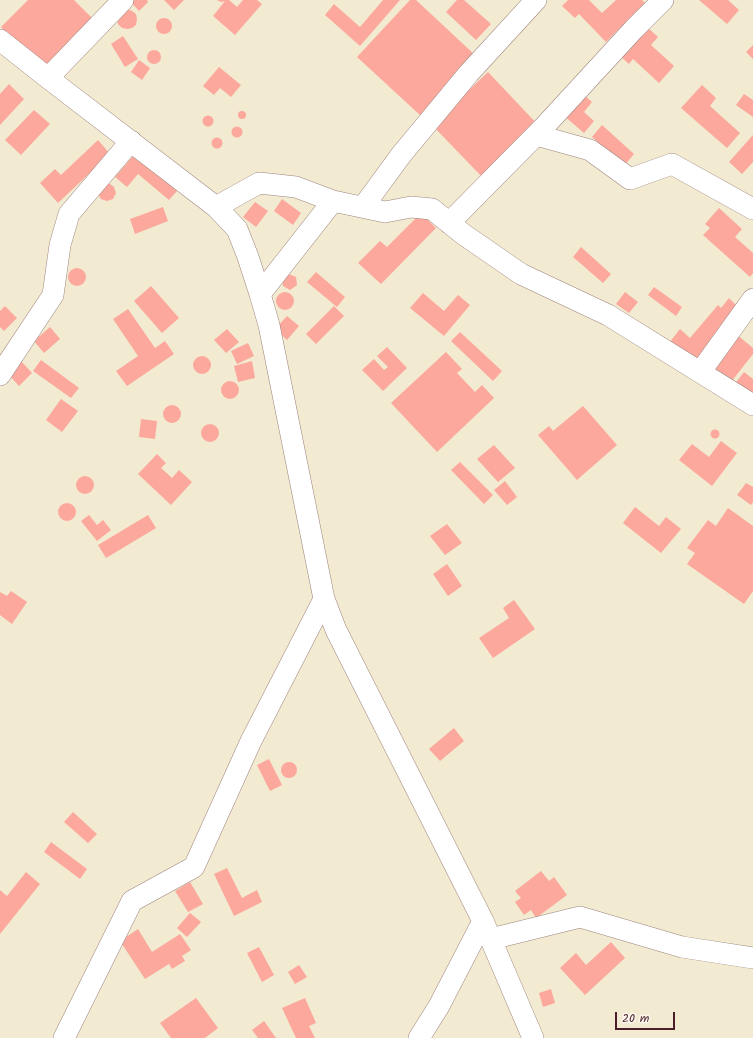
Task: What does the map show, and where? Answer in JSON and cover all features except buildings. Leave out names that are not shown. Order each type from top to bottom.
[{"type":"street","points":[[48,78],[123,0]]},
{"type":"street","points":[[363,207],[400,155],[469,73],[536,0]]},
{"type":"street","points":[[450,223],[536,135],[634,29],[663,0]]},
{"type":"street","points":[[0,40],[216,207],[237,230],[248,257],[269,325],[324,600],[336,630],[487,930],[533,1038]]},
{"type":"street","points":[[536,135],[590,150],[630,179],[672,164],[753,209]]},
{"type":"street","points":[[0,375],[53,295],[60,245],[69,214],[131,141]]},
{"type":"street","points":[[216,207],[259,183],[296,187],[333,201],[384,212],[411,207],[432,209],[463,234],[521,274],[608,314],[753,405]]},
{"type":"street","points":[[260,294],[333,201]]},
{"type":"street","points":[[701,371],[753,299]]},
{"type":"street","points":[[64,1038],[132,901],[194,866],[251,741],[324,600]]},
{"type":"street","points":[[487,930],[580,917],[682,947],[753,958]]},
{"type":"street","points":[[419,1038],[487,930]]}]
